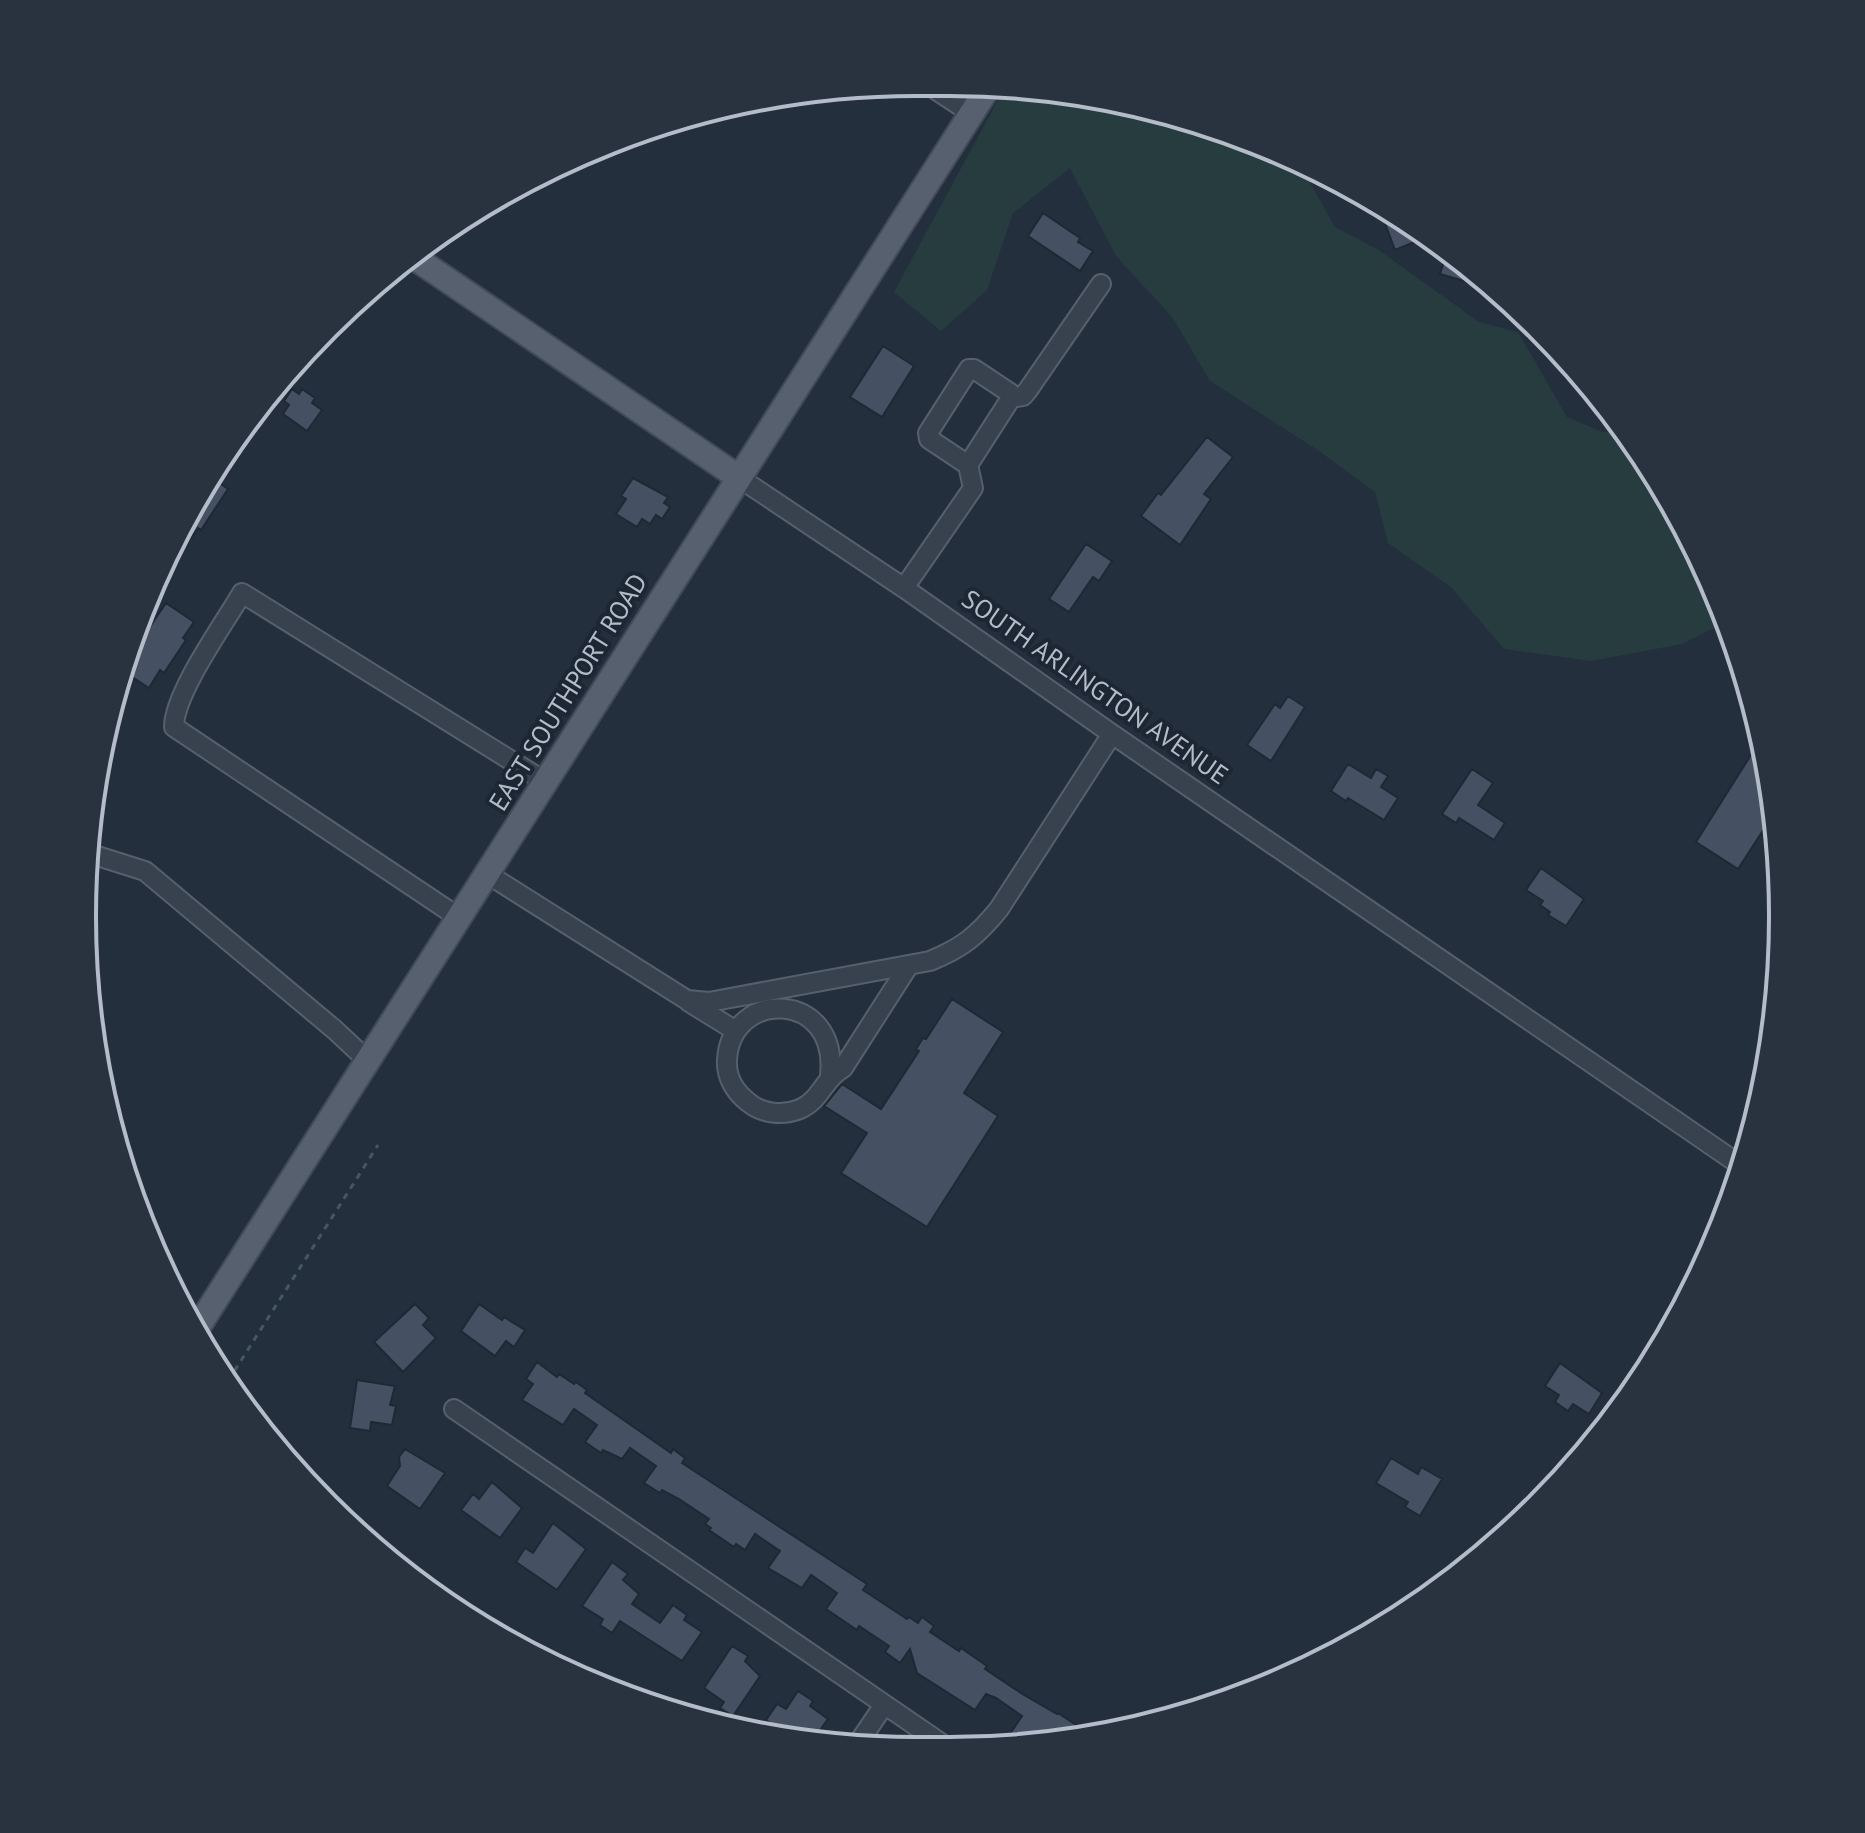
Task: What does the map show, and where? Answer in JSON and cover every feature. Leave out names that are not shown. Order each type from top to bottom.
[{"type":"main road","name":"EAST SOUTHPORT ROAD","points":[[202,1320],[982,97]]},
{"type":"main road","name":"SOUTH ARLINGTON AVENUE","points":[[422,263],[738,477]]},
{"type":"street","points":[[945,96],[971,113]]},
{"type":"street","points":[[968,465],[1011,398],[1023,396],[1028,390],[1101,284]]},
{"type":"street","points":[[904,588],[973,488],[968,465],[929,439],[928,433],[969,369],[974,369],[1010,393],[1011,398]]},
{"type":"street","name":"SOUTH ARLINGTON AVENUE","points":[[738,477],[904,588],[1732,1159]]},
{"type":"street","points":[[458,917],[174,727],[174,713],[186,688],[242,593],[544,781]]},
{"type":"street","points":[[687,1000],[709,1002],[930,961],[955,951],[977,935],[999,909],[1112,734]]},
{"type":"street","points":[[99,856],[145,871],[367,1060]]},
{"type":"street","points":[[486,873],[736,1031]]},
{"type":"street","points":[[830,1075],[843,1068],[909,965]]},
{"type":"street","points":[[777,1008],[794,1010],[809,1017],[825,1035],[831,1059],[830,1075],[823,1089],[800,1109],[775,1113],[752,1106],[739,1095],[730,1081],[726,1064],[728,1047],[747,1019],[777,1008]]},
{"type":"street","points":[[454,1409],[932,1737]]},
{"type":"street","points":[[864,1735],[884,1705]]},
{"type":"path","points":[[234,1372],[378,1145]]},
{"type":"green space","points":[[999,98],[1109,112],[1161,124],[1262,158],[1312,181],[1335,227],[1377,249],[1479,322],[1518,332],[1567,417],[1602,432],[1610,432],[1631,461],[1684,554],[1716,627],[1682,644],[1591,661],[1504,649],[1452,588],[1388,543],[1375,492],[1319,451],[1210,381],[1172,317],[1116,256],[1070,168],[1013,213],[987,290],[941,331],[894,292]]},
{"type":"building","points":[[1043,213],[1080,238],[1078,242],[1093,251],[1080,271],[1028,236]]},
{"type":"building","points":[[1384,222],[1415,242],[1395,250]]},
{"type":"building","points":[[1444,263],[1467,282],[1440,274]]},
{"type":"building","points":[[883,346],[914,366],[882,417],[850,397]]},
{"type":"building","points":[[292,389],[299,394],[302,389],[315,398],[312,403],[322,410],[307,431],[283,414],[289,405],[284,401]]},
{"type":"building","points":[[1207,437],[1233,457],[1204,494],[1211,499],[1180,545],[1141,516]]},
{"type":"building","points":[[633,478],[668,497],[664,503],[670,507],[662,519],[656,515],[650,524],[642,519],[637,527],[616,514],[626,499],[621,496]]},
{"type":"building","points":[[220,483],[228,489],[201,530],[198,528],[183,550]]},
{"type":"building","points":[[1086,544],[1112,561],[1099,581],[1093,577],[1069,612],[1049,599]]},
{"type":"building","points":[[166,603],[194,622],[164,673],[160,670],[149,688],[132,677],[149,628]]},
{"type":"building","points":[[1288,696],[1305,707],[1271,761],[1247,745],[1275,704],[1280,708]]},
{"type":"building","points":[[1752,753],[1764,829],[1738,869],[1696,842]]},
{"type":"building","points":[[1348,764],[1371,778],[1376,769],[1388,776],[1381,787],[1398,798],[1384,820],[1331,791]]},
{"type":"building","points":[[1472,769],[1493,783],[1478,805],[1505,823],[1494,840],[1459,818],[1456,823],[1442,814]]},
{"type":"building","points":[[1541,868],[1584,899],[1566,926],[1548,915],[1550,912],[1540,905],[1543,901],[1526,890]]},
{"type":"building","points":[[952,999],[1003,1032],[964,1093],[998,1116],[927,1227],[841,1173],[867,1133],[824,1106],[842,1084],[881,1109],[919,1051],[916,1049],[923,1038],[926,1039]]},
{"type":"building","points":[[415,1304],[429,1318],[423,1325],[436,1338],[403,1372],[374,1342]]},
{"type":"building","points":[[479,1304],[502,1320],[504,1317],[525,1330],[514,1347],[506,1341],[495,1356],[461,1331]]},
{"type":"building","points":[[537,1362],[557,1377],[559,1374],[574,1384],[576,1382],[587,1390],[585,1393],[671,1453],[673,1449],[685,1458],[682,1463],[867,1584],[863,1590],[907,1619],[909,1617],[918,1623],[922,1617],[934,1626],[930,1632],[959,1651],[961,1648],[987,1666],[985,1669],[1078,1726],[1010,1734],[1022,1716],[986,1694],[975,1710],[917,1673],[910,1649],[900,1663],[885,1652],[889,1646],[859,1626],[857,1630],[826,1609],[837,1593],[811,1575],[802,1588],[768,1568],[780,1551],[755,1534],[745,1550],[736,1544],[734,1547],[709,1530],[711,1528],[705,1524],[709,1519],[679,1499],[662,1490],[660,1493],[644,1483],[656,1466],[630,1448],[622,1459],[603,1450],[601,1453],[585,1442],[597,1425],[574,1409],[563,1425],[522,1400],[533,1384],[526,1379]]},
{"type":"building","points":[[1560,1363],[1602,1393],[1589,1414],[1573,1404],[1568,1411],[1555,1402],[1559,1395],[1545,1386]]},
{"type":"building","points":[[357,1380],[395,1386],[390,1405],[396,1406],[392,1425],[371,1422],[370,1431],[350,1428]]},
{"type":"building","points":[[405,1449],[445,1473],[420,1509],[387,1486],[400,1466],[399,1457]]},
{"type":"building","points":[[1391,1458],[1418,1474],[1421,1467],[1442,1479],[1420,1516],[1405,1507],[1408,1502],[1376,1483]]},
{"type":"building","points":[[492,1482],[522,1508],[500,1538],[461,1510],[473,1494],[479,1499]]},
{"type":"building","points":[[553,1523],[586,1549],[557,1590],[516,1562],[525,1548],[533,1553]]},
{"type":"building","points":[[612,1562],[628,1574],[623,1580],[639,1594],[632,1604],[660,1623],[673,1605],[687,1615],[684,1620],[702,1632],[682,1661],[620,1621],[612,1633],[600,1625],[603,1619],[582,1606]]},
{"type":"building","points":[[732,1646],[748,1656],[745,1661],[760,1676],[733,1716],[720,1708],[724,1702],[704,1688]]},
{"type":"building","points":[[798,1691],[813,1701],[810,1706],[828,1719],[819,1731],[771,1724],[766,1720],[777,1704],[786,1709]]}]
